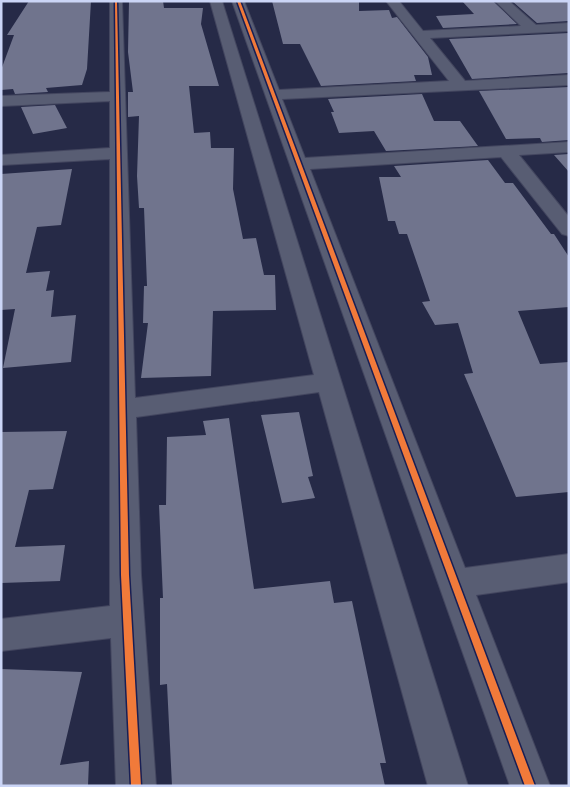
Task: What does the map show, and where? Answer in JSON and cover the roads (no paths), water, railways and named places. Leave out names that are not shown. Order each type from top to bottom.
[{"type":"street","points":[[116,1],[122,410],[128,620],[136,786]]},
{"type":"street","points":[[216,1],[448,786]]},
{"type":"street","points":[[238,1],[530,786]]},
{"type":"street","points":[[392,1],[460,86]]},
{"type":"street","points":[[501,1],[533,29]]},
{"type":"street","points":[[419,35],[569,27]]},
{"type":"street","points":[[272,95],[569,80]]},
{"type":"street","points":[[1,101],[117,96]]},
{"type":"street","points":[[298,164],[569,146]]},
{"type":"street","points":[[506,151],[569,230]]},
{"type":"street","points":[[1,160],[118,153]]},
{"type":"street","points":[[122,410],[329,382]]},
{"type":"street","points":[[455,584],[569,568]]},
{"type":"street","points":[[1,635],[128,620]]}]
